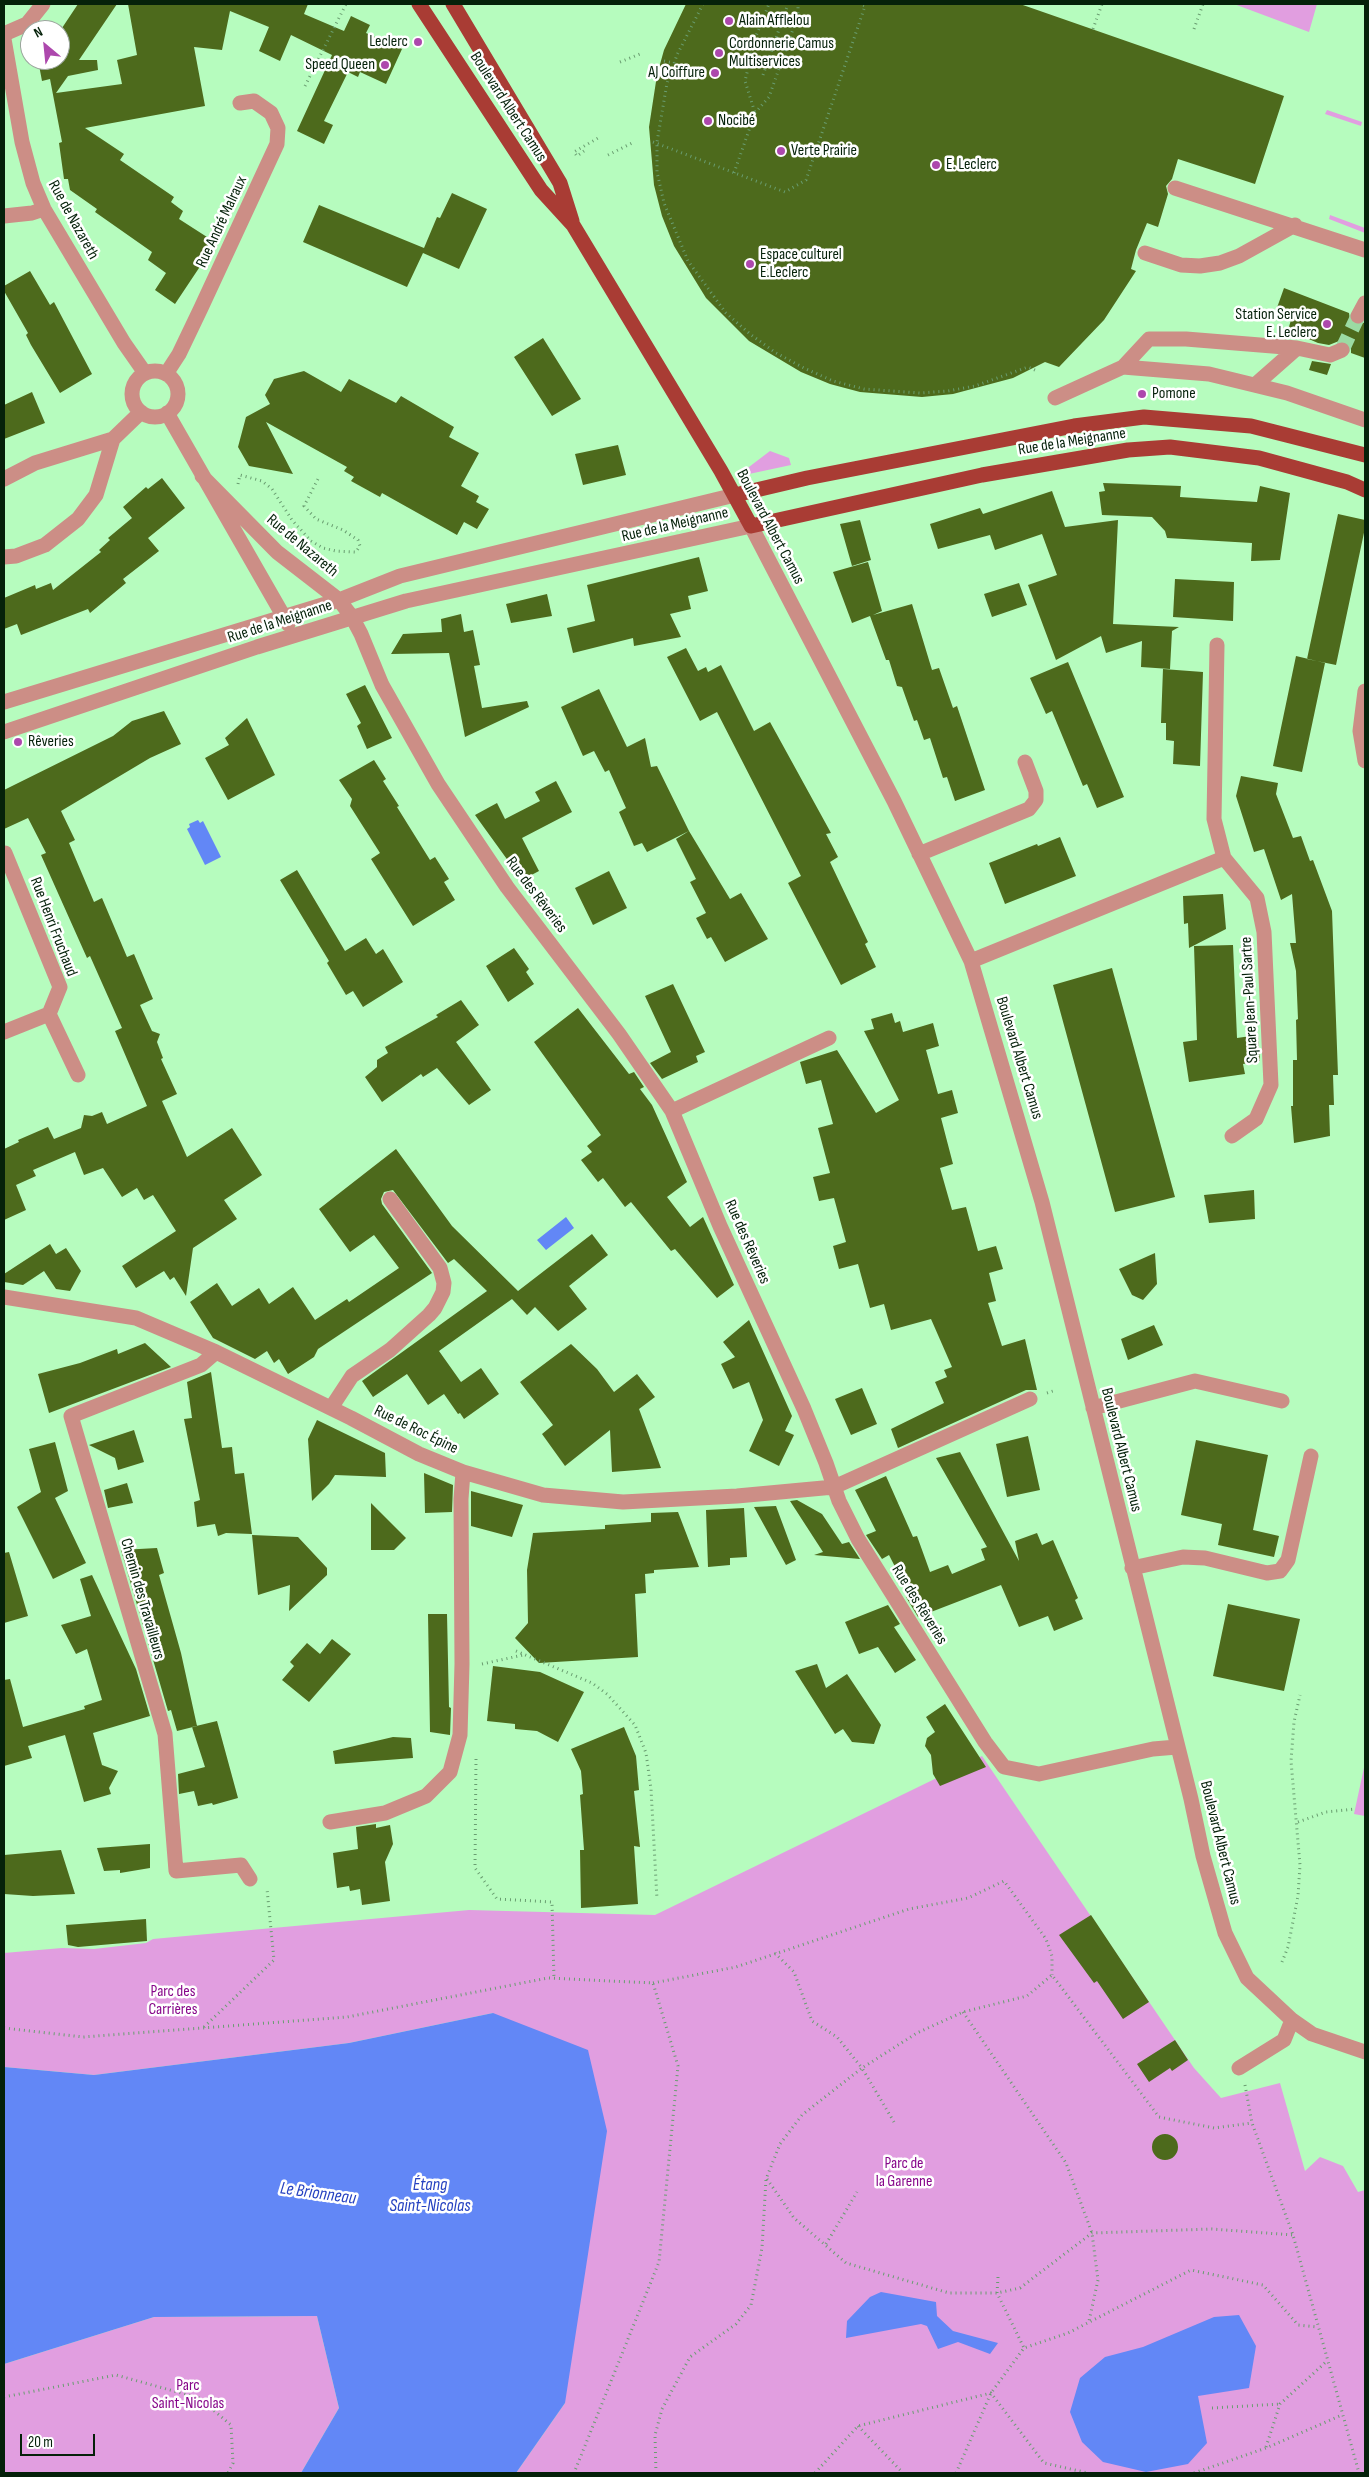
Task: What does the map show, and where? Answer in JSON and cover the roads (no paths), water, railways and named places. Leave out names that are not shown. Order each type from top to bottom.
[{"type":"main road","name":"Boulevard Albert Camus","points":[[419,4],[541,190],[573,225],[735,495],[751,526]]},
{"type":"main road","name":"Boulevard Albert Camus","points":[[453,4],[560,183],[573,225]]},
{"type":"main road","name":"Rue de la Meignanne","points":[[735,495],[807,478],[1074,426],[1144,417],[1251,426],[1365,455]]},
{"type":"main road","name":"Rue de la Meignanne","points":[[751,526],[982,475],[1128,450],[1170,446],[1259,458],[1347,482],[1365,490]]},
{"type":"street","points":[[4,34],[26,24],[43,4]]},
{"type":"street","name":"Rue de Nazareth","points":[[4,39],[22,142],[33,184],[44,209],[124,343],[145,373]]},
{"type":"street","name":"Rue André Malraux","points":[[166,374],[179,354],[198,316],[277,144],[278,128],[272,113],[254,101],[240,103]]},
{"type":"street","points":[[1175,188],[1294,225],[1365,250]]},
{"type":"street","points":[[4,216],[32,213],[44,209]]},
{"type":"street","points":[[1145,253],[1181,265],[1200,266],[1220,263],[1239,256],[1294,225]]},
{"type":"street","points":[[1055,398],[1123,367],[1149,339],[1186,339],[1297,348],[1330,355],[1342,350]]},
{"type":"street","points":[[1254,385],[1297,348]]},
{"type":"street","points":[[1123,367],[1209,374],[1287,393],[1365,420]]},
{"type":"street","points":[[158,371],[166,374],[174,382],[178,393],[175,404],[167,413],[156,416],[141,412],[134,404],[132,394],[135,382],[145,373],[158,371]]},
{"type":"street","points":[[4,479],[35,463],[113,439],[141,412]]},
{"type":"street","name":"Rue de Nazareth","points":[[167,413],[295,636]]},
{"type":"street","points":[[4,558],[45,545],[78,519],[96,495],[113,439]]},
{"type":"street","name":"Rue de Nazareth","points":[[202,476],[276,552],[339,600]]},
{"type":"street","name":"Rue de la Meignanne","points":[[4,702],[339,600],[400,576],[735,495]]},
{"type":"street","name":"Rue de la Meignanne","points":[[4,732],[352,617],[406,601],[751,526]]},
{"type":"street","name":"Boulevard Albert Camus","points":[[751,526],[919,854],[971,961],[1040,1193],[1132,1568],[1225,1934],[1247,1978],[1292,2020],[1312,2034],[1365,2052]]},
{"type":"street","name":"Rue des Rêveries","points":[[339,600],[352,617],[382,686],[438,784],[507,888],[619,1034],[672,1111],[720,1226],[804,1409],[839,1501],[863,1548],[985,1742],[1004,1767],[1038,1774],[1153,1749],[1177,1747]]},
{"type":"street","name":"Square Jean-Paul Sartre","points":[[1217,646],[1213,775],[1214,819],[1224,858],[1257,898],[1264,932],[1271,1084],[1256,1119],[1232,1136]]},
{"type":"street","points":[[1365,691],[1360,731],[1365,761]]},
{"type":"street","points":[[919,854],[1029,809],[1036,800],[1036,791],[1025,762]]},
{"type":"street","name":"Rue Henri Fruchaud","points":[[5,853],[60,987],[49,1014]]},
{"type":"street","points":[[971,961],[1224,858]]},
{"type":"street","points":[[4,1032],[49,1014],[78,1075]]},
{"type":"street","points":[[672,1111],[830,1038]]},
{"type":"street","points":[[331,1408],[352,1376],[390,1350],[429,1315],[443,1292],[444,1283],[440,1268],[390,1199]]},
{"type":"street","name":"Rue de Roc Épine","points":[[4,1297],[136,1318],[216,1352],[331,1408],[419,1454],[463,1472],[543,1495],[623,1502],[737,1496],[833,1483],[1030,1399]]},
{"type":"street","name":"Chemin des Travailleurs","points":[[216,1352],[201,1365],[71,1416],[166,1734],[176,1871],[241,1866],[250,1879]]},
{"type":"street","points":[[1093,1408],[1195,1381],[1282,1402]]},
{"type":"street","points":[[1132,1568],[1184,1557],[1205,1558],[1267,1573],[1280,1571],[1288,1560],[1311,1456]]},
{"type":"street","points":[[330,1822],[385,1813],[426,1796],[450,1772],[460,1735],[462,1664],[460,1500],[463,1472]]},
{"type":"street","points":[[1239,2068],[1284,2040],[1292,2020]]},
{"type":"water","points":[[198,820],[200,823],[203,821],[221,857],[205,865],[187,829],[190,827],[189,824]]},
{"type":"water","points":[[566,1217],[574,1228],[546,1250],[537,1240]]},
{"type":"water","name":"Étang Saint-Nicolas","points":[[493,2013],[588,2050],[607,2131],[565,2403],[516,2473],[301,2473],[339,2408],[317,2316],[154,2317],[4,2364],[4,2067],[94,2075],[349,2043]]},
{"type":"water","points":[[881,2292],[936,2302],[937,2316],[953,2331],[998,2343],[990,2354],[958,2342],[938,2349],[927,2326],[921,2324],[846,2338],[847,2321],[870,2297]]},
{"type":"water","points":[[1239,2315],[1256,2346],[1249,2388],[1198,2396],[1207,2443],[1188,2464],[1146,2472],[1103,2462],[1082,2442],[1070,2412],[1080,2378],[1105,2357],[1143,2347],[1214,2317]]},
{"type":"tunnel","points":[[1342,350],[1358,316]]},
{"type":"place","name":"Alain Afflelou","points":[[729,21]]},
{"type":"place","name":"Leclerc","points":[[418,42]]},
{"type":"place","name":"Cordonnerie Camus Multiservices","points":[[719,53]]},
{"type":"place","name":"Speed Queen","points":[[385,65]]},
{"type":"place","name":"AJ Coiffure","points":[[715,73]]},
{"type":"place","name":"Nocibé","points":[[708,121]]},
{"type":"place","name":"Verte Prairie","points":[[781,151]]},
{"type":"place","name":"E. Leclerc","points":[[936,165]]},
{"type":"place","name":"Espace culturel E.Leclerc","points":[[750,264]]},
{"type":"place","name":"Station Service E. Leclerc","points":[[1327,324]]},
{"type":"place","name":"Pomone","points":[[1142,394]]},
{"type":"place","name":"Rêveries","points":[[18,742]]},
{"type":"park label","name":"Parc des Carrières","points":[[173,2001]]},
{"type":"park label","name":"Parc de la Garenne","points":[[904,2173]]},
{"type":"park label","name":"Parc Saint-Nicolas","points":[[188,2395]]},
{"type":"water label","name":"Le Brionneau","points":[[318,2194]]}]
